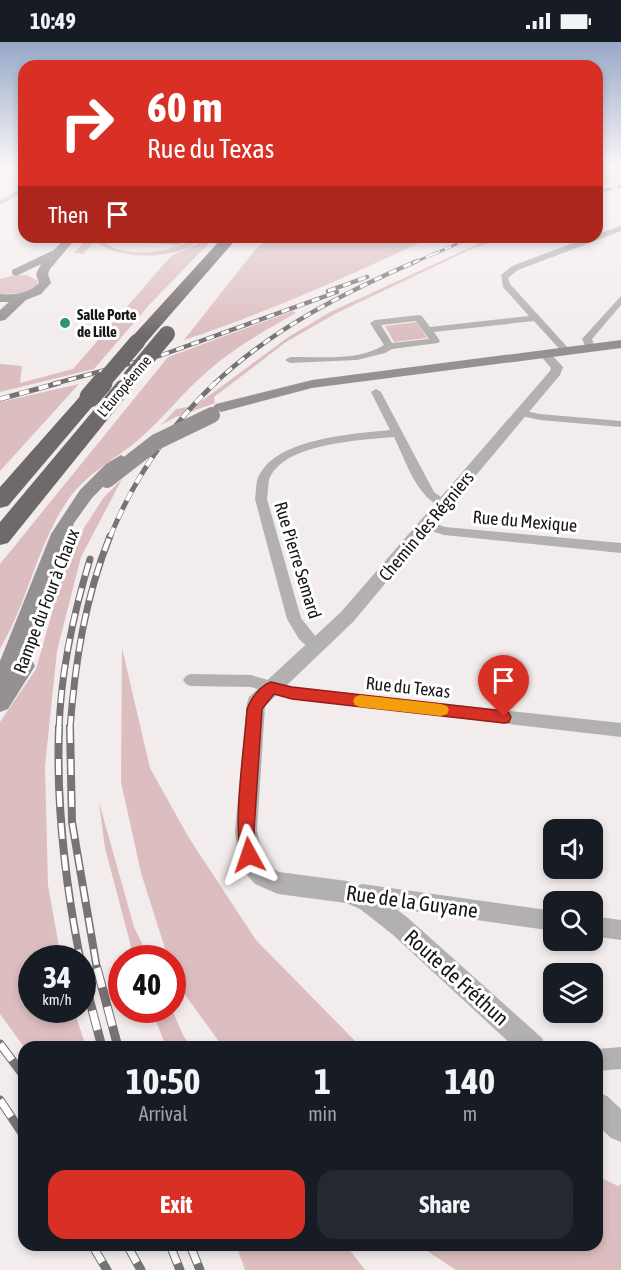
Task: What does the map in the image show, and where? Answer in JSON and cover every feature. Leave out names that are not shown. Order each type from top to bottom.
[{"type":"highway","name":"L'Européenne","points":[[190,307],[235,243]]},
{"type":"highway","name":"L'Européenne","points":[[0,501],[137,342],[235,243]]},
{"type":"highway","name":"L'Européenne","points":[[0,537],[171,329]]},
{"type":"main road","points":[[0,317],[23,297],[43,287],[44,268],[66,243]]},
{"type":"main road","points":[[16,272],[60,249]]},
{"type":"main road","points":[[3,275],[32,272],[43,276]]},
{"type":"main road","points":[[0,312],[0,300],[23,297]]},
{"type":"main road","points":[[545,354],[621,344]]},
{"type":"main road","name":"Rampe du Four à Chaux","points":[[0,680],[18,647],[52,553],[70,516],[97,481],[143,443],[180,422],[263,399],[368,376],[545,354]]},
{"type":"main road","name":"Rampe du Four à Chaux","points":[[0,703],[14,684],[28,656],[59,559],[71,531],[86,506],[107,480],[156,441],[216,411]]},
{"type":"street","points":[[603,235],[621,228]]},
{"type":"street","points":[[567,352],[504,282],[505,274],[581,243]]},
{"type":"street","points":[[590,348],[587,339],[621,298]]},
{"type":"street","points":[[290,360],[358,356],[382,352],[389,346],[435,341],[419,318],[375,323],[389,346]]},
{"type":"street","points":[[427,330],[535,318]]},
{"type":"street","name":"Chemin des Régniers","points":[[271,881],[255,867],[249,855],[246,831],[256,703],[347,617],[556,372],[557,367],[545,354]]},
{"type":"street","points":[[376,392],[429,494],[445,504]]},
{"type":"street","points":[[521,413],[540,417],[621,424]]},
{"type":"street","name":"Rue Pierre Semard","points":[[317,647],[303,635],[294,619],[261,499],[262,482],[279,460],[301,448],[397,433]]},
{"type":"street","name":"Rue du Mexique","points":[[427,525],[444,531],[621,548]]},
{"type":"street","name":"Rue du Texas","points":[[191,680],[251,681],[292,693],[621,730]]},
{"type":"street","name":"Rue de la Guyane","points":[[271,881],[543,919]]},
{"type":"street","name":"Route de Fréthun","points":[[347,892],[368,902],[400,926],[526,1041]]},
{"type":"street","points":[[603,928],[621,930]]},
{"type":"street","points":[[603,1060],[621,1058]]},
{"type":"street","points":[[603,1112],[621,1128]]},
{"type":"shaded area","points":[[83,243],[93,243],[83,254],[74,253]]},
{"type":"shaded area","points":[[98,243],[106,243],[119,250],[146,252],[194,243],[180,251],[149,256],[118,252]]},
{"type":"shaded area","points":[[149,243],[180,243],[179,245]]},
{"type":"shaded area","points":[[209,243],[150,304],[94,369],[0,392],[0,364],[22,366],[20,383],[73,369],[171,256],[197,244]]},
{"type":"shaded area","points":[[263,243],[419,243],[309,292],[184,340]]},
{"type":"shaded area","points":[[480,243],[489,243],[469,250],[335,314],[286,342],[214,397],[215,403],[161,425],[176,409],[195,406],[287,338],[330,312]]},
{"type":"shaded area","points":[[14,275],[27,275],[38,281],[37,285],[26,293],[0,294],[0,279]]},
{"type":"shaded area","points":[[293,311],[296,313],[251,339],[219,362],[190,387],[146,433],[91,475],[75,491],[57,517],[10,631],[0,649],[0,564],[168,357]]},
{"type":"shaded area","points":[[417,322],[427,338],[394,342],[385,326]]},
{"type":"shaded area","points":[[79,384],[0,471],[0,402]]},
{"type":"shaded area","points":[[122,479],[81,557],[57,651],[45,766],[48,885],[59,945],[18,945],[18,1023],[78,1023],[84,1041],[20,1041],[0,1014],[0,722],[36,669],[61,581],[84,528],[104,497]]},
{"type":"shaded area","points":[[122,648],[150,768],[189,838],[256,940],[355,1041],[219,1041],[186,996],[186,945],[164,945],[141,873],[121,782]]},
{"type":"shaded area","points":[[99,802],[134,927],[143,945],[131,945],[105,848]]},
{"type":"shaded area","points":[[157,1023],[178,1023],[187,1041],[164,1041]]},
{"type":"shaded area","points":[[603,1179],[618,1186],[621,1184],[621,1270],[456,1270],[427,1251],[603,1251]]},
{"type":"shaded area","points":[[238,1251],[351,1251],[365,1270],[245,1270]]},
{"type":"railway","points":[[432,255],[459,243]]},
{"type":"railway","points":[[413,263],[440,251]]},
{"type":"railway","points":[[214,384],[236,364],[284,329],[336,299],[417,261]]},
{"type":"railway","points":[[328,291],[367,277]]},
{"type":"railway","points":[[53,384],[162,355],[337,292]]},
{"type":"railway","points":[[0,399],[59,383]]},
{"type":"railway","points":[[110,537],[130,494],[154,454],[183,417],[214,384]]},
{"type":"railway","points":[[70,729],[82,631],[101,559],[110,536]]},
{"type":"railway","points":[[59,729],[62,685],[69,643],[90,559]]},
{"type":"railway","points":[[59,727],[60,815],[78,945]]},
{"type":"railway","points":[[70,729],[72,822],[97,969]]},
{"type":"railway","points":[[97,968],[116,1041]]},
{"type":"railway","points":[[96,1023],[100,1041]]},
{"type":"railway","points":[[0,1044],[18,1068]]},
{"type":"railway","points":[[0,1100],[18,1127]]},
{"type":"railway","points":[[96,1251],[107,1270]]},
{"type":"railway","points":[[130,1251],[141,1270]]},
{"type":"railway","points":[[172,1251],[180,1270]]},
{"type":"railway","points":[[192,1251],[200,1270]]},
{"type":"slow traffic","points":[[360,701],[441,710]]},
{"type":"place","name":"Salle Porte de Lille","points":[[65,323]]},
{"type":"route","points":[[249,855],[246,831],[255,709],[256,703],[271,688],[292,693],[504,717]]}]
